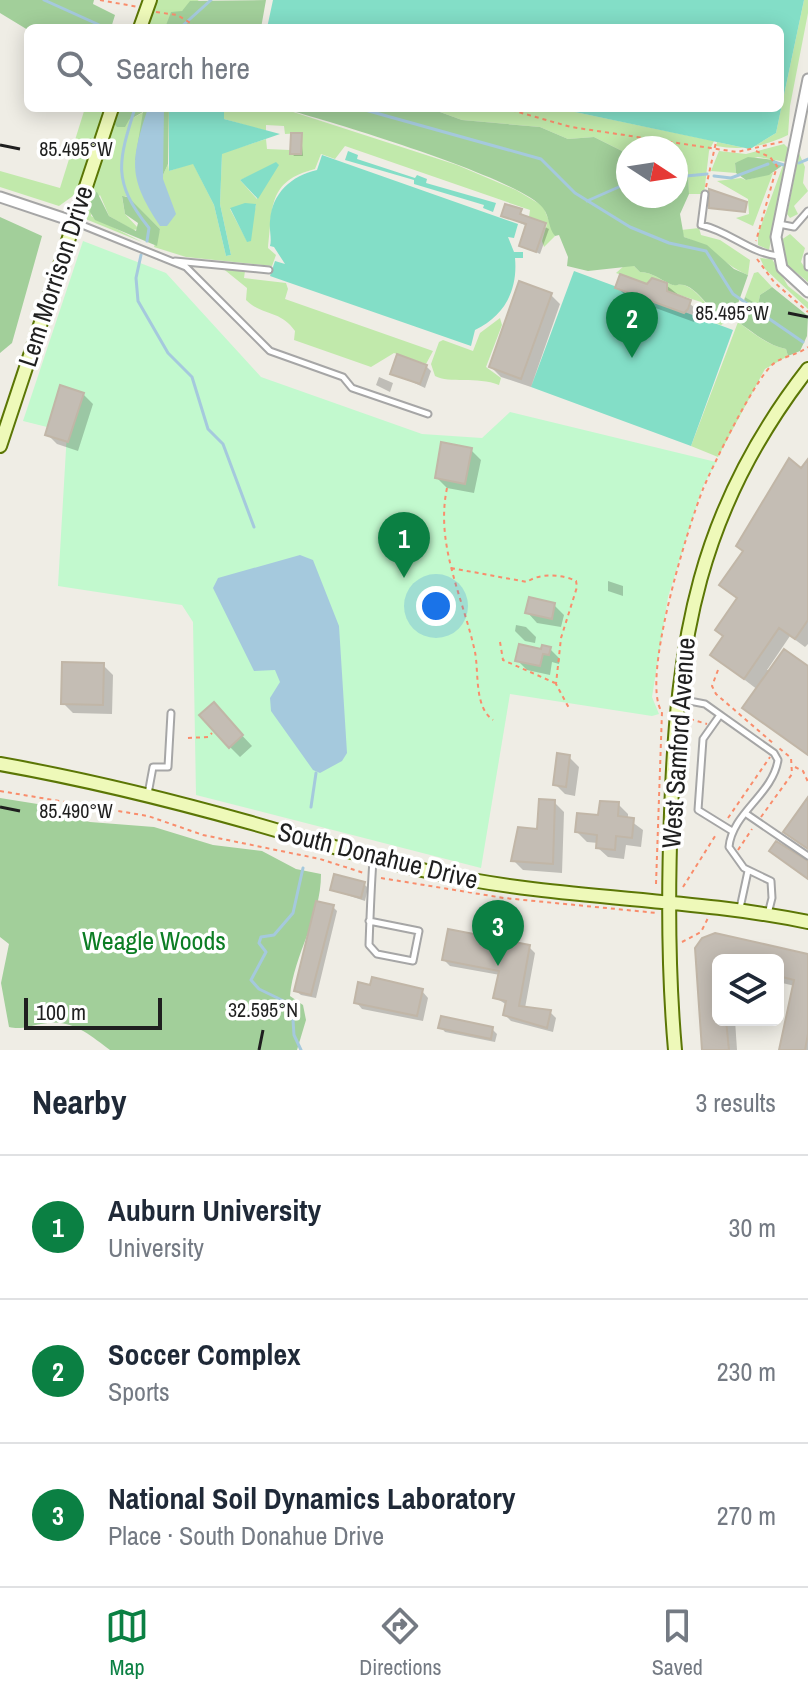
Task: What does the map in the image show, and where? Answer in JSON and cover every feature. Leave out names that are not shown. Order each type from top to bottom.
[{"type":"street","points":[[141,24],[148,5]]},
{"type":"street","points":[[808,79],[778,224],[778,256],[786,274],[808,292]]},
{"type":"street","name":"Lem Morrison Drive","points":[[0,446],[111,112]]},
{"type":"street","points":[[0,197],[72,221]]},
{"type":"street","name":"West Samford Avenue","points":[[675,1050],[668,901],[678,699],[687,626],[716,529],[741,472],[808,369]]},
{"type":"street","name":"South Donahue Drive","points":[[0,764],[147,795],[373,859],[501,884],[740,908],[808,922]]},
{"type":"lane","points":[[705,194],[701,225],[727,232],[766,255],[778,256]]},
{"type":"lane","points":[[778,224],[794,227],[808,211]]},
{"type":"lane","points":[[72,221],[174,261],[269,270]]},
{"type":"lane","points":[[808,257],[808,267]]},
{"type":"lane","points":[[174,261],[209,288],[270,351],[343,377],[352,388],[428,414]]},
{"type":"lane","points":[[678,699],[696,701],[776,750],[778,760],[774,775],[732,831],[730,854],[748,871],[771,881],[772,898],[768,914]]},
{"type":"lane","points":[[147,795],[153,767],[168,767],[171,713]]},
{"type":"lane","points":[[720,715],[701,748],[698,810],[732,831]]},
{"type":"lane","points":[[745,813],[808,856]]},
{"type":"lane","points":[[369,921],[419,931],[413,961],[372,950],[369,921],[373,859]]},
{"type":"lane","points":[[740,908],[748,871]]},
{"type":"path","points":[[100,0],[148,5],[192,24]]},
{"type":"path","points":[[518,112],[571,127],[762,152],[777,166],[756,231],[756,242]]},
{"type":"path","points":[[754,151],[796,140]]},
{"type":"path","points":[[708,178],[716,142]]},
{"type":"path","points":[[757,257],[759,265],[774,282],[808,312]]},
{"type":"path","points":[[447,488],[445,534],[451,568],[475,652],[482,708],[493,720]]},
{"type":"path","points":[[451,568],[527,582],[532,578],[560,576],[576,581],[577,587],[561,638],[556,684],[570,710]]},
{"type":"path","points":[[500,642],[503,660],[556,684]]},
{"type":"path","points":[[690,719],[712,726]]},
{"type":"path","points":[[188,738],[208,737],[212,733]]},
{"type":"path","points":[[683,887],[776,750]]},
{"type":"path","points":[[794,766],[803,771],[808,782]]},
{"type":"path","points":[[0,791],[148,816],[203,835],[320,859],[369,875]]},
{"type":"path","points":[[678,942],[689,941],[701,932],[709,913]]},
{"type":"green space","points":[[0,0],[94,0],[93,4],[115,15],[112,24],[24,24],[24,28],[0,13]]},
{"type":"green space","points":[[154,0],[199,0],[170,24],[145,24]]},
{"type":"green space","points":[[266,0],[262,24],[166,24],[171,12],[182,11],[190,1]]},
{"type":"green space","points":[[273,0],[804,0],[784,95],[784,24],[268,24]]},
{"type":"green space","points":[[804,0],[808,0],[788,135],[754,146],[776,133],[780,112],[784,112],[784,95]]},
{"type":"green space","points":[[84,112],[103,112],[77,193],[59,206],[0,187],[0,171],[60,188]]},
{"type":"green space","points":[[115,112],[143,112],[129,120],[125,127],[117,127],[112,121]]},
{"type":"green space","points":[[143,112],[169,112],[168,164],[163,175],[135,160]]},
{"type":"green space","points":[[144,112],[135,160],[163,175],[168,164],[169,171],[193,163],[214,205],[226,256],[231,255],[220,204],[222,153],[266,139],[267,149],[290,150],[290,154],[300,154],[302,133],[285,134],[284,126],[266,125],[266,131],[224,119],[224,112],[293,112],[457,165],[516,190],[543,206],[555,236],[544,247],[542,241],[547,224],[529,217],[530,210],[345,146],[335,159],[321,154],[315,169],[299,174],[280,189],[272,209],[268,248],[276,255],[272,266],[186,257],[154,247],[160,229],[126,196],[122,197],[125,214],[139,229],[133,230],[109,216],[100,195],[92,205],[91,216],[142,242],[83,218],[112,121],[129,120]],"holes":[[[270,168],[273,171],[257,199],[240,180]],[[245,204],[256,205],[247,241],[230,209]]]},
{"type":"green space","points":[[169,112],[224,112],[224,119],[280,134],[222,154],[220,204],[231,255],[226,256],[214,205],[193,164],[169,171]]},
{"type":"green space","points":[[295,112],[440,112],[462,120],[540,127],[568,139],[594,137],[616,148],[616,208],[683,208],[680,214],[684,237],[707,245],[734,269],[748,275],[733,318],[712,309],[691,288],[670,284],[640,272],[634,266],[588,271],[567,266],[568,257],[559,235],[553,233],[543,208],[499,181],[420,151]]},
{"type":"green space","points":[[440,112],[575,112],[714,141],[709,151],[704,194],[689,194],[688,136],[616,136],[616,148],[594,137],[568,139],[540,127],[462,120]]},
{"type":"green space","points":[[575,112],[780,112],[776,133],[750,149]]},
{"type":"green space","points":[[717,142],[744,148],[726,147],[716,146]]},
{"type":"green space","points":[[784,144],[788,148],[786,162],[758,157],[735,163],[736,173],[711,171],[719,151],[746,154]]},
{"type":"green space","points":[[348,151],[358,155],[357,159],[415,178],[417,175],[427,179],[426,183],[496,203],[493,212],[483,208],[484,205],[414,184],[414,180],[345,160]]},
{"type":"green space","points":[[799,153],[805,167],[803,183],[808,191],[794,206],[798,214],[790,218],[787,214]]},
{"type":"green space","points":[[322,155],[518,224],[514,238],[508,237],[514,252],[523,252],[523,258],[515,258],[511,292],[501,310],[475,330],[471,346],[270,276],[275,261],[285,264],[274,247],[270,246],[270,221],[275,202],[291,181],[317,170]]},
{"type":"green space","points":[[748,157],[774,160],[783,165],[769,175],[746,180],[736,173],[735,163]]},
{"type":"green space","points":[[276,162],[279,165],[258,199],[240,180]]},
{"type":"green space","points":[[783,165],[786,166],[769,250],[758,245],[758,234]]},
{"type":"green space","points":[[773,173],[753,226],[736,218],[749,214],[748,199],[717,181],[746,180]]},
{"type":"green space","points":[[97,192],[109,216],[136,231],[138,223],[125,214],[122,196],[128,197],[160,229],[157,246],[95,220],[90,212],[92,194]]},
{"type":"green space","points":[[245,203],[256,204],[251,241],[247,242],[230,208]]},
{"type":"green space","points":[[0,217],[42,236],[12,343],[0,353]]},
{"type":"green space","points":[[699,228],[701,235],[720,240],[750,260],[748,275],[684,237],[681,230]]},
{"type":"green space","points":[[790,234],[805,248],[801,262],[808,272],[808,282],[787,265],[781,240]]},
{"type":"green space","points":[[83,241],[166,273],[261,377],[422,434],[482,438],[510,412],[716,462],[702,488],[668,597],[652,697],[659,714],[652,716],[510,694],[481,868],[196,795],[193,622],[182,605],[58,586],[67,432],[23,421]]},
{"type":"green space","points":[[760,258],[772,259],[788,286],[808,302],[808,309],[765,269]]},
{"type":"green space","points":[[625,265],[634,266],[640,272],[670,284],[691,288],[712,309],[733,318],[721,325],[704,319],[712,319],[713,315],[701,302],[667,291],[667,283],[652,278],[647,284],[616,273]]},
{"type":"green space","points":[[221,267],[245,271],[244,278],[286,283],[285,299],[433,351],[426,364],[394,353],[371,367],[294,340],[295,331],[290,324],[252,305],[246,300],[247,288]]},
{"type":"green space","points":[[574,271],[733,330],[691,446],[531,387]]},
{"type":"green space","points":[[758,272],[772,287],[760,295],[758,306],[745,297],[754,273]]},
{"type":"green space","points":[[772,287],[808,316],[807,336],[800,351],[788,356],[786,349],[766,341],[738,322],[745,297],[758,305],[760,295]]},
{"type":"green space","points":[[500,318],[502,325],[486,367],[501,378],[499,385],[435,376],[431,364],[439,342],[443,340],[473,351],[480,333]]},
{"type":"green space","points":[[738,322],[766,342],[786,349],[788,356],[765,369],[718,457],[691,446]]},
{"type":"green space","name":"Weagle Woods","points":[[0,798],[50,806],[65,816],[90,822],[154,827],[213,845],[262,851],[296,869],[321,874],[317,906],[292,980],[290,996],[303,1005],[306,1020],[297,1050],[110,1050],[70,1025],[51,1022],[21,1028],[9,1027],[1,983],[9,944],[0,937]]},
{"type":"water","points":[[147,112],[164,112],[163,179],[176,214],[167,226],[160,226],[137,182],[135,156]]},
{"type":"water","points":[[300,555],[313,560],[339,626],[347,753],[342,761],[320,773],[313,770],[271,711],[270,698],[280,682],[275,670],[254,671],[213,588],[218,578]]},
{"type":"building","points":[[291,133],[302,133],[301,154],[290,154]]},
{"type":"building","points":[[709,189],[747,202],[745,212],[709,208]]},
{"type":"building","points":[[505,204],[522,209],[520,214],[546,223],[536,252],[519,246],[526,224],[501,216]]},
{"type":"building","points":[[620,274],[647,284],[652,278],[667,283],[667,291],[691,300],[688,309],[684,313],[615,288]]},
{"type":"building","points":[[519,281],[552,293],[521,379],[489,367]]},
{"type":"building","points":[[397,354],[427,365],[420,384],[390,374]]},
{"type":"building","points":[[60,385],[84,393],[68,442],[45,435]]},
{"type":"building","points":[[441,442],[472,448],[465,484],[435,478]]},
{"type":"building","points":[[789,458],[801,468],[808,459],[808,620],[795,639],[779,628],[744,679],[710,655],[723,636],[715,630],[737,598],[719,585],[743,551],[736,546]]},
{"type":"building","points":[[529,597],[555,603],[552,619],[525,613]]},
{"type":"building","points":[[519,644],[541,649],[542,645],[551,647],[549,655],[543,654],[540,666],[515,661]]},
{"type":"building","points":[[784,649],[808,666],[808,755],[742,708]]},
{"type":"building","points":[[62,662],[104,663],[103,705],[61,704]]},
{"type":"building","points":[[214,702],[243,735],[229,748],[199,715]]},
{"type":"building","points":[[557,753],[570,755],[566,787],[553,785]]},
{"type":"building","points":[[808,797],[808,849],[783,832]]},
{"type":"building","points":[[539,799],[555,800],[553,864],[511,861],[518,827],[537,829]]},
{"type":"building","points":[[600,801],[619,802],[618,816],[634,818],[632,838],[616,836],[615,850],[596,848],[597,835],[575,832],[577,813],[598,815]]},
{"type":"building","points":[[776,841],[808,861],[808,879],[769,851]]},
{"type":"building","points":[[334,874],[365,882],[361,898],[330,890]]},
{"type":"building","points":[[316,901],[334,905],[311,995],[294,991]]},
{"type":"building","points":[[448,929],[530,945],[519,1006],[551,1010],[547,1028],[503,1015],[506,1001],[493,998],[499,971],[442,960]]},
{"type":"building","points":[[715,933],[808,954],[808,1034],[805,1050],[779,1050],[794,980],[784,978],[784,954],[712,954],[712,1026],[727,1026],[729,1050],[702,1050],[695,948],[702,938]]},
{"type":"building","points":[[372,977],[423,989],[417,1016],[354,1003],[358,982],[370,985]]},
{"type":"building","points":[[441,1016],[493,1027],[491,1039],[438,1028]]},
{"type":"waterway","points":[[44,0],[97,24]]},
{"type":"waterway","points":[[184,24],[211,0]]},
{"type":"waterway","points":[[134,112],[125,143],[122,171],[129,197],[149,228],[147,241]]},
{"type":"waterway","points":[[372,112],[541,159],[575,193],[630,227],[669,243],[706,251],[733,294],[803,342]]},
{"type":"waterway","points":[[799,163],[808,159]]},
{"type":"waterway","points":[[774,162],[784,165]]},
{"type":"waterway","points":[[714,176],[731,178],[768,164]]},
{"type":"waterway","points":[[688,176],[707,174]]},
{"type":"waterway","points":[[587,201],[616,188]]},
{"type":"waterway","points":[[141,255],[136,278],[138,301],[168,353],[192,377],[208,429],[223,444],[254,527]]},
{"type":"waterway","points":[[311,807],[316,773]]},
{"type":"waterway","points":[[301,1050],[294,1035],[292,1005],[259,989],[251,980],[266,952],[259,943],[261,937],[274,935],[293,913],[303,868]]},
{"type":"place","name":"Soccer Complex","points":[[632,358]]},
{"type":"place","name":"Auburn University","points":[[404,578]]},
{"type":"place","name":"National Soil Dynamics Laboratory","points":[[498,966]]}]
